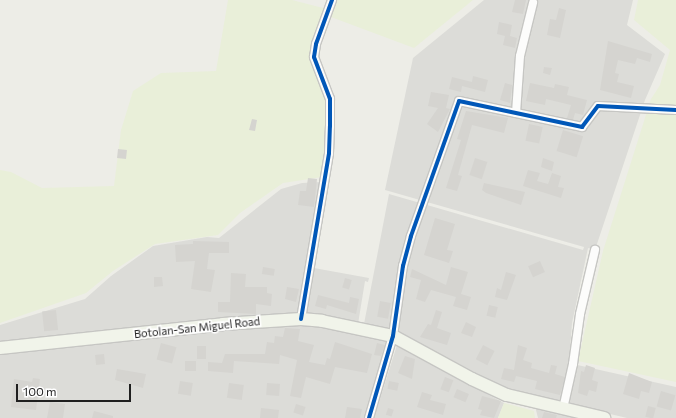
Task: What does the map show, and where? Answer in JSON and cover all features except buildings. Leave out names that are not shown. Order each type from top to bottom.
[{"type":"main road","name":"Botolan-San Miguel Road","points":[[0,348],[223,324],[301,319],[393,336],[490,388],[563,409],[604,418]]},
{"type":"street","points":[[301,319],[329,153],[330,99],[314,57],[316,44],[332,0]]},
{"type":"street","points":[[516,113],[520,56],[533,3]]},
{"type":"street","points":[[369,418],[393,336],[403,266],[411,236],[459,102],[582,127],[598,106],[676,110]]},
{"type":"street","points":[[563,409],[573,364],[580,314],[595,250]]},
{"type":"shaded area","points":[[484,0],[633,0],[627,25],[665,54],[645,100],[595,250],[588,248],[572,323],[569,365],[562,398],[559,402],[501,386],[402,334],[364,324],[389,194],[583,250],[584,247],[385,190],[413,58]]},
{"type":"shaded area","points":[[321,182],[298,314],[150,325],[0,345],[0,325],[85,299],[111,276],[153,246],[207,237],[219,238],[281,189],[302,183]]},
{"type":"shaded area","points":[[314,268],[369,278],[368,282],[365,281],[358,324],[306,314]]},
{"type":"shaded area","points":[[293,323],[390,339],[368,418],[0,418],[0,355]]},
{"type":"shaded area","points":[[397,345],[504,403],[498,418],[374,418]]},
{"type":"shaded area","points":[[573,364],[676,387],[676,418],[627,418],[564,403]]},
{"type":"shaded area","points":[[535,406],[583,418],[538,418]]},
{"type":"green space","points":[[228,0],[292,0],[327,9],[312,60],[327,101],[326,153],[322,177],[283,183],[240,213],[218,235],[155,244],[113,271],[86,293],[0,323],[0,170],[11,172],[42,188],[114,186],[121,130],[133,91],[161,73],[216,71]]},
{"type":"green space","points":[[337,0],[473,0],[414,48],[331,17]]},
{"type":"green space","points":[[638,0],[676,0],[676,382],[578,361],[603,251],[651,99],[660,85],[670,50],[634,20]]},
{"type":"green space","points":[[504,403],[534,411],[535,418],[498,418]]},
{"type":"cycle path","points":[[301,319],[329,153],[330,99],[314,57],[316,44],[332,0]]},
{"type":"cycle path","points":[[369,418],[393,336],[403,266],[411,236],[459,101],[582,127],[598,106],[676,110]]}]
